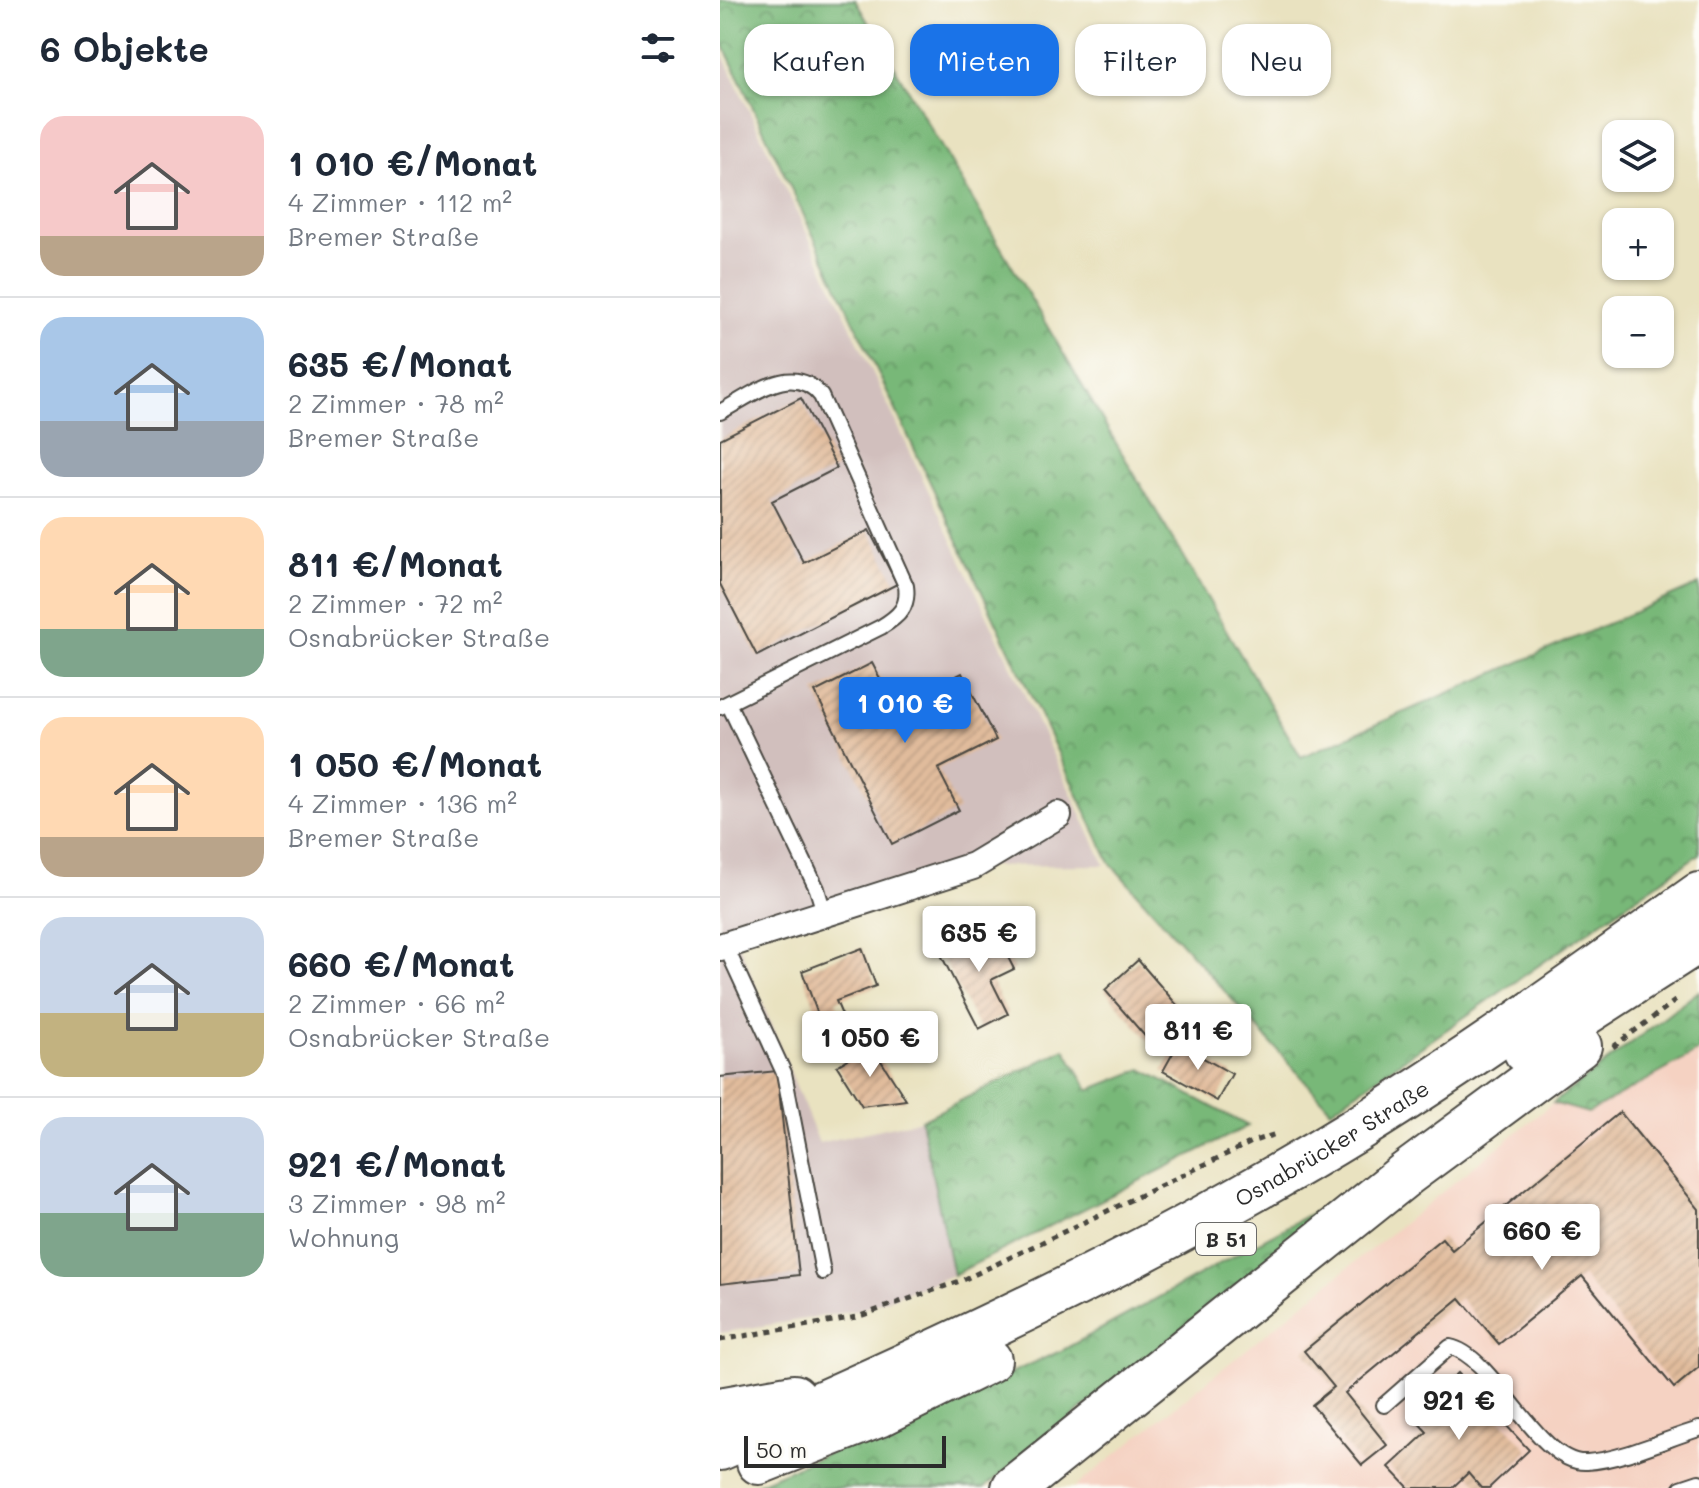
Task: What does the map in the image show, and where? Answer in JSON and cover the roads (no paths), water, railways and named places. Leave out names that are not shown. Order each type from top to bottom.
[{"type":"highway","name":"Osnabrücker Straße","points":[[720,1448],[868,1384],[1099,1273],[1359,1127],[1699,895]]},
{"type":"highway","name":"Osnabrücker Straße","points":[[720,1478],[878,1415],[1214,1246],[1644,978],[1699,940]]},
{"type":"highway","points":[[1014,1488],[1406,1174],[1594,1036],[1699,951]]},
{"type":"highway","points":[[720,1410],[868,1384]]},
{"type":"street","points":[[722,946],[973,866],[1058,815]]},
{"type":"lane","points":[[720,412],[782,379],[799,379],[812,385],[821,396],[906,586],[908,598],[896,618],[724,705],[817,889],[824,912]]},
{"type":"lane","points":[[722,946],[784,1073],[823,1272]]},
{"type":"lane","points":[[1384,1405],[1450,1347],[1465,1350],[1515,1409],[1562,1456],[1585,1463],[1699,1429]]},
{"type":"lane","points":[[1681,1488],[1699,1482]]}]
